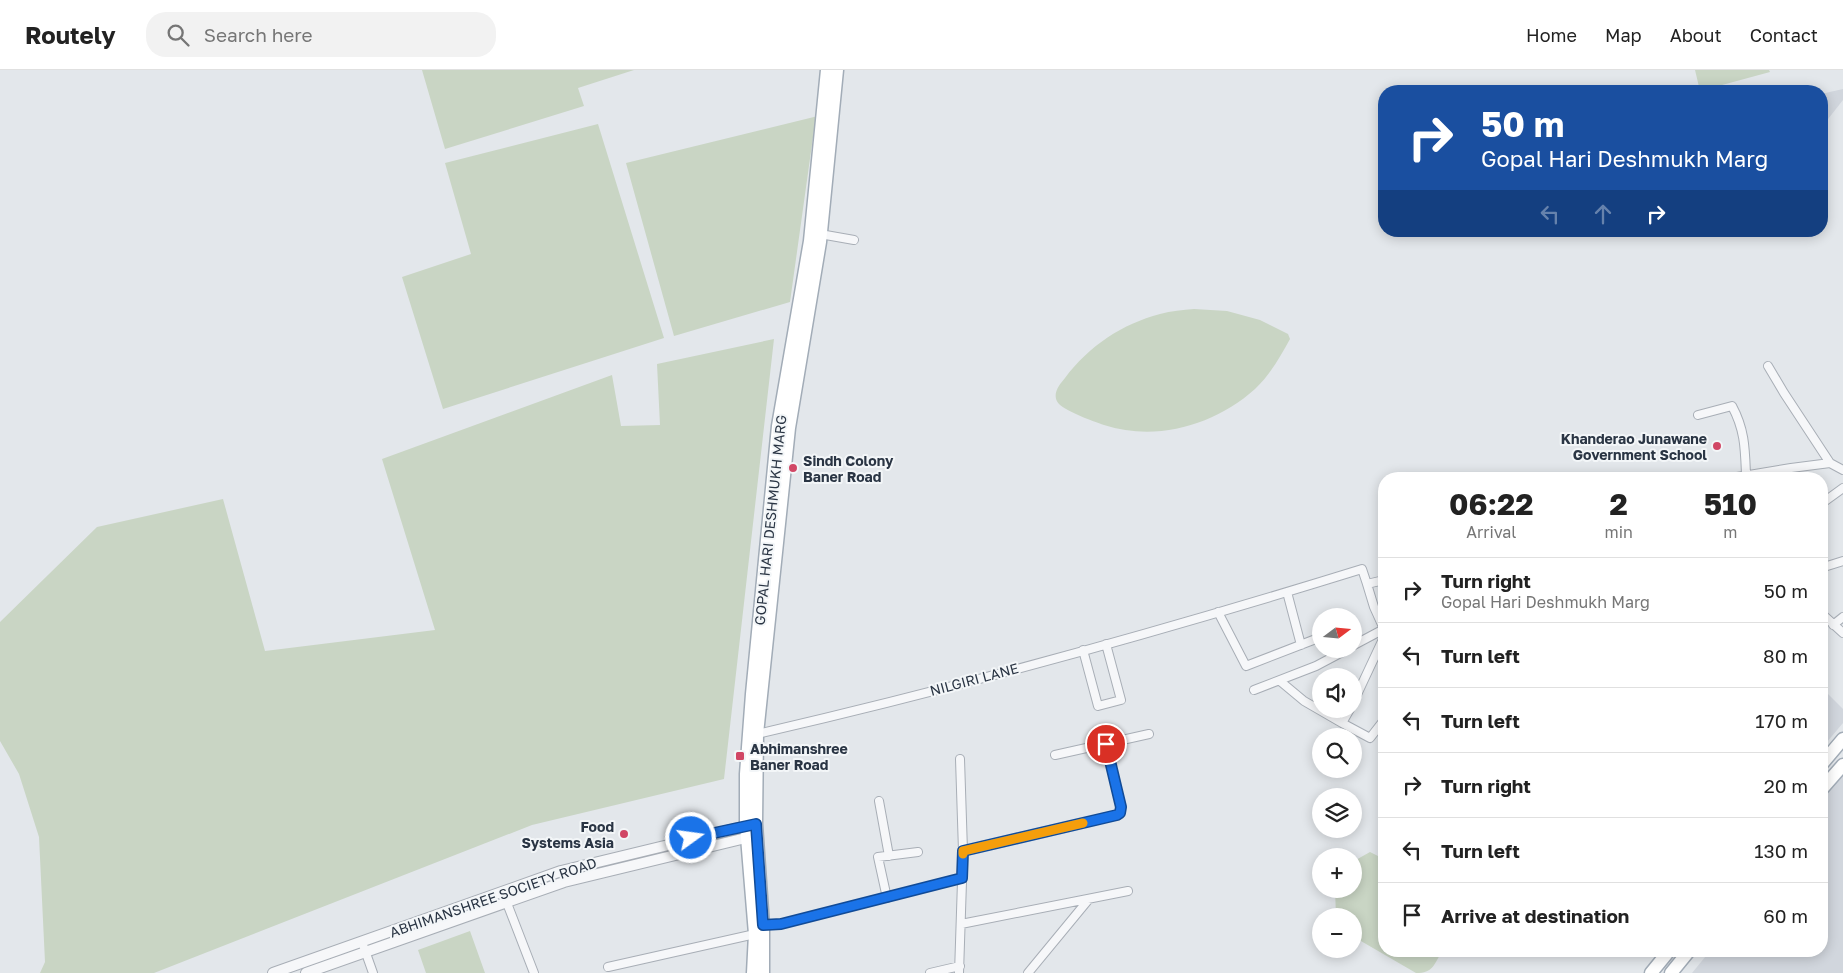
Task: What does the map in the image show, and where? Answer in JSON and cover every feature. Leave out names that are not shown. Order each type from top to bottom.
[{"type":"main road","name":"GOPAL HARI DESHMUKH MARG","points":[[752,830],[758,734],[782,447],[781,408],[810,240],[827,70]]},
{"type":"main road","name":"GOPAL HARI DESHMUKH MARG","points":[[763,973],[746,774],[752,694],[782,447],[820,234],[837,70]]},
{"type":"main road","points":[[1828,757],[1843,739]]},
{"type":"main road","points":[[1828,782],[1843,765]]},
{"type":"main road","name":"GOPAL HARI DESHMUKH MARG","points":[[753,973],[759,929]]},
{"type":"main road","points":[[1651,973],[1664,957]]},
{"type":"main road","points":[[1671,973],[1684,957]]},
{"type":"street","points":[[820,234],[854,240]]},
{"type":"street","points":[[1768,366],[1830,463],[1843,470]]},
{"type":"street","points":[[1698,415],[1732,406],[1738,417],[1744,439],[1746,472]]},
{"type":"street","points":[[1767,472],[1830,463]]},
{"type":"street","points":[[1828,499],[1843,488]]},
{"type":"street","points":[[1828,566],[1843,561]]},
{"type":"street","name":"NILGIRI LANE","points":[[758,734],[842,714],[1189,622],[1362,569],[1367,584]]},
{"type":"street","points":[[1378,581],[1367,584],[1378,616]]},
{"type":"street","points":[[1287,592],[1301,645]]},
{"type":"street","points":[[1218,612],[1246,666],[1312,641]]},
{"type":"street","points":[[1833,625],[1843,617]]},
{"type":"street","points":[[1828,620],[1843,633]]},
{"type":"street","points":[[1362,641],[1378,632]]},
{"type":"street","points":[[1083,650],[1098,706],[1121,700],[1106,644]]},
{"type":"street","points":[[1362,684],[1378,650]]},
{"type":"street","points":[[1254,690],[1280,681],[1331,658]]},
{"type":"street","points":[[1280,681],[1304,700],[1370,738],[1378,728]]},
{"type":"street","points":[[1342,723],[1345,718]]},
{"type":"street","points":[[1055,755],[1149,734]]},
{"type":"street","points":[[963,851],[1114,816],[1120,813],[1121,807],[1106,744]]},
{"type":"street","points":[[930,973],[959,969],[963,851],[960,760]]},
{"type":"street","points":[[879,801],[890,856]]},
{"type":"street","name":"ABHIMANSHREE SOCIETY ROAD","points":[[273,973],[288,970],[561,871],[752,830]]},
{"type":"street","name":"ABHIMANSHREE SOCIETY ROAD","points":[[306,973],[564,882],[752,830]]},
{"type":"street","points":[[887,898],[878,857],[918,852]]},
{"type":"street","points":[[608,967],[962,878]]},
{"type":"street","points":[[961,924],[1128,891]]},
{"type":"street","points":[[502,892],[534,973]]},
{"type":"street","points":[[1028,973],[1089,899]]},
{"type":"street","points":[[362,942],[373,973]]},
{"type":"shaded area","points":[[1843,89],[1843,100],[1828,119],[1828,92]]},
{"type":"shaded area","points":[[1828,694],[1843,709],[1843,723],[1828,741]]},
{"type":"shaded area","points":[[1843,773],[1843,973],[1692,973],[1705,957],[1828,957],[1828,791]]},
{"type":"green space","points":[[422,70],[634,70],[578,88],[584,106],[445,149]]},
{"type":"green space","points":[[1695,70],[1769,70],[1770,72],[1722,85],[1699,85]]},
{"type":"green space","points":[[818,116],[814,130],[790,302],[674,336],[626,163]]},
{"type":"green space","points":[[598,124],[664,338],[443,409],[402,277],[471,254],[445,163]]},
{"type":"green space","points":[[1194,309],[1227,311],[1260,320],[1288,334],[1290,339],[1270,372],[1255,389],[1239,402],[1204,421],[1165,431],[1144,432],[1104,425],[1074,413],[1059,404],[1056,394],[1060,384],[1074,366],[1107,338],[1146,318],[1168,312]]},
{"type":"green space","points":[[774,339],[724,779],[532,825],[154,973],[40,973],[45,962],[39,837],[19,774],[0,741],[0,622],[97,527],[223,499],[265,651],[435,630],[382,459],[612,375],[621,426],[660,425],[657,364]]},
{"type":"green space","points":[[1370,852],[1378,856],[1378,951],[1362,942],[1362,908],[1336,908],[1335,898],[1362,898],[1362,856]]},
{"type":"green space","points":[[470,931],[485,973],[426,973],[418,950]]},
{"type":"green space","points":[[1388,957],[1439,957],[1430,970],[1416,973]]},
{"type":"slow traffic","points":[[963,854],[963,851],[1083,823]]},
{"type":"place","name":"Khanderao Junawane Government School","points":[[1717,446]]},
{"type":"place","name":"Sindh Colony Baner Road","points":[[793,468]]},
{"type":"place","name":"Abhimanshree Baner Road","points":[[740,756]]},
{"type":"place","name":"Food Systems Asia","points":[[624,834]]},
{"type":"route","points":[[691,838],[756,824],[763,925],[781,924],[962,878],[963,851],[1117,815],[1120,813],[1121,807],[1106,744]]}]
